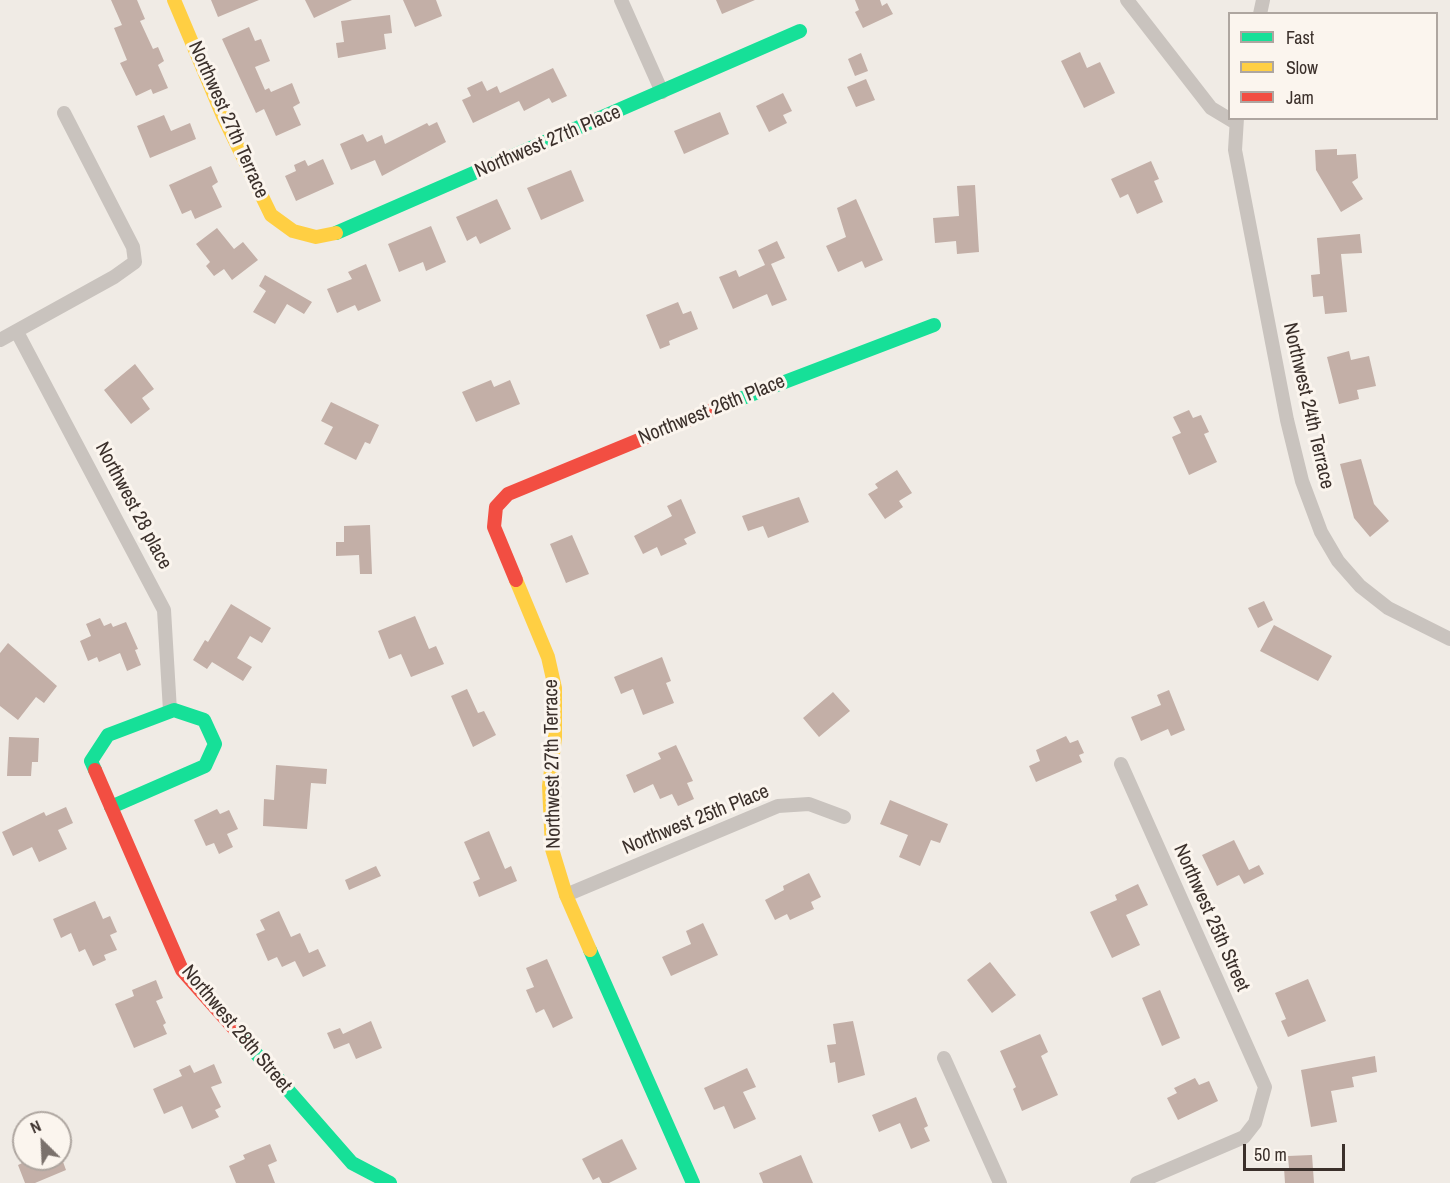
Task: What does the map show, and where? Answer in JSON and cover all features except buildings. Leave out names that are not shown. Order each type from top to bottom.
[{"type":"street","name":"Northwest 27th Terrace","points":[[174,0],[223,116],[271,215],[293,231]]},
{"type":"street","points":[[621,0],[662,92]]},
{"type":"street","points":[[1127,0],[1211,108],[1228,116]]},
{"type":"street","name":"Northwest 27th Place","points":[[293,231],[316,237],[332,235],[800,31]]},
{"type":"street","points":[[0,340],[114,277],[135,262],[133,247],[64,113]]},
{"type":"street","name":"Northwest 24th Terrace","points":[[1237,121],[1235,150],[1287,420],[1302,481],[1321,532],[1338,561],[1360,586],[1388,608],[1450,639]]},
{"type":"street","name":"Northwest 26th Place","points":[[496,507],[508,494],[657,431],[921,332],[934,325]]},
{"type":"street","name":"Northwest 28 place","points":[[17,332],[164,610],[170,711]]},
{"type":"street","name":"Northwest 27th Terrace","points":[[496,507],[494,527],[497,537],[548,657],[555,688],[555,738],[549,786],[552,849],[566,895],[693,1183]]},
{"type":"street","points":[[111,807],[205,766],[215,744],[204,720],[170,711]]},
{"type":"street","name":"Northwest 28th Street","points":[[170,711],[108,735],[91,761],[182,970],[352,1163],[390,1183]]},
{"type":"street","name":"Northwest 25th Street","points":[[1121,764],[1265,1087],[1255,1123],[1244,1137],[1137,1183]]},
{"type":"street","name":"Northwest 25th Place","points":[[566,895],[778,806],[810,804],[844,817]]},
{"type":"street","points":[[944,1058],[1000,1183]]},
{"type":"traffic: fast","points":[[336,233],[800,31]]},
{"type":"traffic: fast","points":[[719,407],[934,325]]},
{"type":"traffic: fast","points":[[95,770],[91,761],[108,735],[174,710],[204,720],[215,744],[205,766],[111,807]]},
{"type":"traffic: fast","points":[[590,950],[693,1183]]},
{"type":"traffic: fast","points":[[239,1034],[352,1163],[390,1183]]},
{"type":"traffic: slow","points":[[174,0],[223,116],[271,215],[293,231],[316,237],[336,233]]},
{"type":"traffic: slow","points":[[516,580],[548,657],[555,688],[555,738],[549,786],[552,849],[566,895],[590,950]]},
{"type":"traffic: jam","points":[[516,580],[494,527],[496,507],[508,494],[719,407]]},
{"type":"traffic: jam","points":[[95,770],[182,970],[239,1034]]}]
